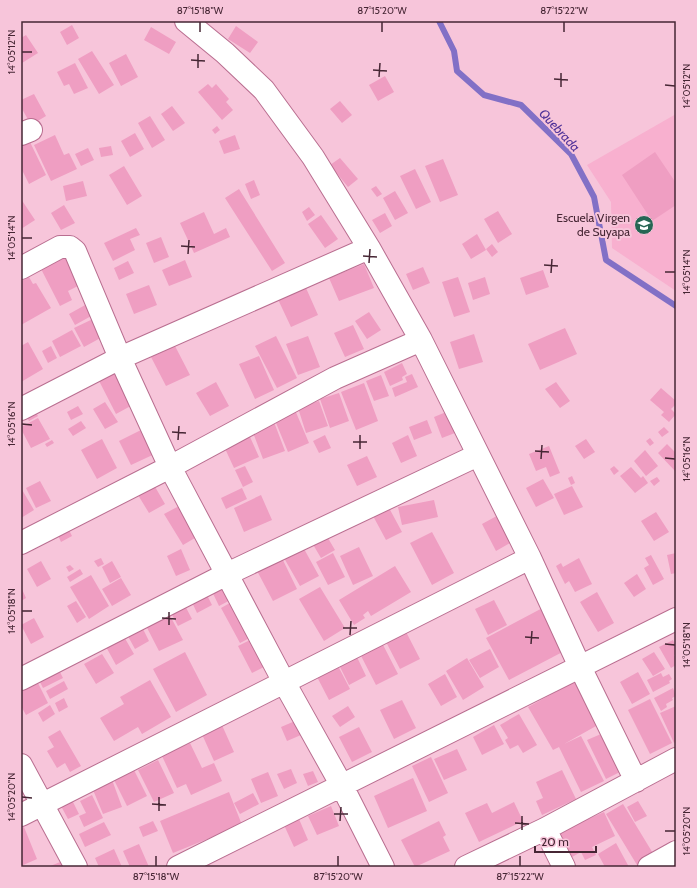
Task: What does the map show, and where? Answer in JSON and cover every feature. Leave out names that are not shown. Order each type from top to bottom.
[{"type":"street","points":[[186,21],[225,53],[264,90],[313,157],[369,248],[421,340],[530,558],[580,668],[636,781]]},
{"type":"street","points":[[21,268],[60,247],[70,247],[75,251],[120,358],[170,467],[284,682],[342,786],[383,867]]},
{"type":"street","points":[[21,409],[120,358],[369,248]]},
{"type":"street","points":[[21,543],[170,467],[335,378],[421,340]]},
{"type":"street","points":[[21,679],[227,574],[478,455]]},
{"type":"street","points":[[21,815],[530,558]]},
{"type":"street","points":[[178,867],[676,619]]},
{"type":"street","points":[[466,867],[545,829],[676,759]]},
{"type":"street","points":[[21,765],[76,867]]},
{"type":"street","points":[[545,829],[564,867]]},
{"type":"street","points":[[649,867],[676,852]]},
{"type":"shaded area","name":"Escuela Virgen de Suyapa","points":[[676,114],[676,291],[612,248],[611,202],[587,165]]},
{"type":"building","points":[[72,25],[79,38],[67,45],[60,32]]},
{"type":"building","points":[[236,26],[258,42],[250,53],[228,39]]},
{"type":"building","points":[[151,27],[176,42],[169,54],[144,40]]},
{"type":"building","points":[[26,35],[38,53],[22,63],[21,38]]},
{"type":"building","points":[[92,51],[114,85],[99,94],[78,59]]},
{"type":"building","points":[[126,54],[138,77],[121,86],[109,63]]},
{"type":"building","points":[[75,63],[88,88],[74,94],[69,84],[64,86],[57,72]]},
{"type":"building","points":[[385,76],[394,92],[378,101],[369,85]]},
{"type":"building","points":[[208,84],[212,88],[216,84],[229,99],[226,102],[233,110],[222,120],[198,92]]},
{"type":"building","points":[[34,94],[46,116],[31,125],[21,107],[21,100]]},
{"type":"building","points":[[340,101],[352,115],[342,123],[330,109]]},
{"type":"building","points":[[172,106],[185,123],[173,131],[161,114]]},
{"type":"building","points":[[150,116],[165,140],[152,148],[138,123]]},
{"type":"building","points":[[217,126],[220,130],[215,134],[212,130]]},
{"type":"building","points":[[135,133],[144,149],[130,157],[121,141]]},
{"type":"building","points":[[55,135],[64,155],[69,153],[77,169],[51,181],[34,145]]},
{"type":"building","points":[[235,135],[240,149],[224,154],[219,141]]},
{"type":"building","points":[[30,142],[46,175],[29,184],[21,168],[21,147]]},
{"type":"building","points":[[111,146],[113,155],[101,157],[99,148]]},
{"type":"building","points":[[88,148],[94,160],[81,166],[75,154]]},
{"type":"building","points":[[655,152],[676,183],[676,205],[652,221],[622,175]]},
{"type":"building","points":[[340,158],[358,179],[348,187],[330,165]]},
{"type":"building","points":[[443,159],[458,195],[440,202],[425,166]]},
{"type":"building","points":[[124,166],[142,196],[127,205],[109,175]]},
{"type":"building","points":[[415,169],[431,202],[416,209],[400,176]]},
{"type":"building","points":[[254,180],[260,195],[251,199],[245,184]]},
{"type":"building","points":[[83,181],[87,196],[66,201],[63,186]]},
{"type":"building","points":[[376,186],[382,194],[377,197],[371,189]]},
{"type":"building","points":[[239,189],[285,263],[272,271],[225,198]]},
{"type":"building","points":[[395,191],[408,213],[395,220],[383,198]]},
{"type":"building","points":[[21,199],[35,220],[21,229]]},
{"type":"building","points":[[64,205],[75,223],[61,230],[51,213]]},
{"type":"building","points":[[309,207],[315,215],[307,221],[302,212]]},
{"type":"building","points":[[498,211],[512,234],[498,243],[484,219]]},
{"type":"building","points":[[204,212],[214,234],[226,228],[230,237],[194,253],[180,223]]},
{"type":"building","points":[[385,213],[392,226],[380,233],[372,220]]},
{"type":"building","points":[[321,215],[338,239],[325,248],[308,224]]},
{"type":"building","points":[[136,228],[140,235],[130,239],[135,250],[113,261],[104,243]]},
{"type":"building","points":[[477,234],[486,250],[471,259],[462,244]]},
{"type":"building","points":[[161,237],[169,257],[154,263],[146,243]]},
{"type":"building","points":[[492,244],[498,252],[492,257],[486,249]]},
{"type":"building","points":[[66,252],[82,284],[68,291],[72,300],[60,306],[39,265]]},
{"type":"building","points":[[185,260],[192,277],[169,286],[162,270]]},
{"type":"building","points":[[128,261],[134,273],[119,280],[114,268]]},
{"type":"building","points":[[364,264],[374,288],[339,301],[329,278]]},
{"type":"building","points":[[423,267],[430,283],[413,290],[406,274]]},
{"type":"building","points":[[543,270],[549,287],[526,295],[520,278]]},
{"type":"building","points":[[29,277],[33,284],[36,283],[51,308],[21,325],[21,281]]},
{"type":"building","points":[[458,277],[470,312],[454,317],[442,282]]},
{"type":"building","points":[[485,277],[490,294],[473,300],[468,283]]},
{"type":"building","points":[[302,279],[318,315],[291,327],[274,291]]},
{"type":"building","points":[[149,285],[157,305],[134,314],[126,294]]},
{"type":"building","points":[[87,304],[93,315],[75,325],[69,314]]},
{"type":"building","points":[[369,312],[381,330],[367,339],[355,321]]},
{"type":"building","points":[[97,317],[106,335],[84,347],[74,328]]},
{"type":"building","points":[[353,325],[364,349],[345,357],[334,333]]},
{"type":"building","points":[[565,328],[577,354],[540,370],[528,344]]},
{"type":"building","points":[[72,330],[81,346],[60,357],[52,341]]},
{"type":"building","points":[[474,334],[483,362],[459,369],[450,342]]},
{"type":"building","points":[[276,336],[297,378],[277,388],[255,346]]},
{"type":"building","points":[[308,336],[320,367],[298,375],[286,344]]},
{"type":"building","points":[[28,342],[43,369],[21,382],[21,346]]},
{"type":"building","points":[[51,346],[57,358],[48,363],[42,351]]},
{"type":"building","points":[[175,346],[190,375],[166,386],[151,357]]},
{"type":"building","points":[[259,356],[274,390],[255,399],[239,364]]},
{"type":"building","points":[[402,363],[407,374],[402,377],[403,380],[390,386],[384,372]]},
{"type":"building","points":[[117,364],[138,402],[116,414],[96,375]]},
{"type":"building","points":[[412,374],[418,387],[395,397],[392,388],[407,382],[405,377]]},
{"type":"building","points":[[381,375],[389,396],[374,401],[366,381]]},
{"type":"building","points":[[216,382],[229,406],[210,416],[196,393]]},
{"type":"building","points":[[556,382],[570,401],[560,408],[545,389]]},
{"type":"building","points":[[364,383],[378,421],[356,430],[341,392]]},
{"type":"building","points":[[661,388],[676,401],[676,404],[671,409],[676,414],[669,422],[661,415],[664,412],[650,400]]},
{"type":"building","points":[[339,393],[349,421],[330,428],[320,399]]},
{"type":"building","points":[[319,401],[328,426],[306,433],[298,408]]},
{"type":"building","points":[[105,402],[118,422],[105,429],[93,409]]},
{"type":"building","points":[[78,406],[83,414],[71,420],[67,412]]},
{"type":"building","points":[[33,407],[38,416],[29,421],[24,412]]},
{"type":"building","points":[[295,410],[309,443],[288,452],[274,418]]},
{"type":"building","points":[[451,410],[460,431],[442,438],[434,417]]},
{"type":"building","points":[[38,418],[50,439],[31,448],[21,427]]},
{"type":"building","points":[[427,420],[432,433],[414,440],[409,427]]},
{"type":"building","points":[[81,421],[86,428],[73,436],[68,429]]},
{"type":"building","points":[[274,422],[285,451],[263,459],[252,430]]},
{"type":"building","points":[[147,427],[159,452],[131,465],[119,441]]},
{"type":"building","points":[[664,427],[669,432],[662,437],[658,432]]},
{"type":"building","points":[[246,428],[259,457],[234,468],[221,440]]},
{"type":"building","points":[[325,435],[331,448],[319,453],[313,441]]},
{"type":"building","points":[[408,435],[417,456],[401,463],[392,443]]},
{"type":"building","points":[[650,438],[654,443],[650,446],[646,441]]},
{"type":"building","points":[[102,439],[117,468],[97,479],[81,450]]},
{"type":"building","points":[[586,439],[595,452],[584,459],[575,446]]},
{"type":"building","points":[[52,440],[54,443],[47,447],[45,444]]},
{"type":"building","points":[[667,444],[676,453],[675,471],[658,453]]},
{"type":"building","points":[[549,446],[560,473],[550,477],[546,467],[536,471],[529,454]]},
{"type":"building","points":[[645,450],[658,466],[646,476],[634,461]]},
{"type":"building","points":[[367,456],[377,477],[357,486],[347,465]]},
{"type":"building","points":[[245,466],[253,482],[243,487],[235,470]]},
{"type":"building","points":[[614,466],[619,471],[614,475],[610,469]]},
{"type":"building","points":[[631,467],[641,478],[643,476],[648,483],[635,493],[620,476]]},
{"type":"building","points":[[572,476],[575,483],[571,485],[568,478]]},
{"type":"building","points":[[657,477],[660,481],[654,486],[650,481]]},
{"type":"building","points":[[543,479],[554,498],[536,507],[526,488]]},
{"type":"building","points":[[40,481],[51,501],[36,508],[26,488]]},
{"type":"building","points":[[154,485],[165,504],[149,513],[138,495]]},
{"type":"building","points":[[572,486],[583,507],[564,515],[554,494]]},
{"type":"building","points":[[21,488],[34,510],[21,518]]},
{"type":"building","points":[[242,488],[247,499],[226,509],[221,498]]},
{"type":"building","points":[[261,495],[272,520],[244,532],[234,508]]},
{"type":"building","points":[[434,500],[438,517],[402,525],[398,507]]},
{"type":"building","points":[[181,505],[200,535],[183,545],[164,514]]},
{"type":"building","points":[[388,506],[402,532],[386,540],[372,514]]},
{"type":"building","points":[[504,512],[519,538],[496,551],[482,524]]},
{"type":"building","points":[[656,512],[669,532],[654,541],[641,521]]},
{"type":"building","points":[[68,528],[72,536],[61,542],[57,533]]},
{"type":"building","points":[[322,528],[335,550],[321,558],[308,536]]},
{"type":"building","points":[[432,532],[454,573],[432,585],[410,543]]},
{"type":"building","points":[[303,547],[319,576],[300,586],[284,558]]},
{"type":"building","points":[[359,547],[373,576],[353,585],[340,556]]},
{"type":"building","points":[[181,549],[190,570],[176,576],[167,556]]},
{"type":"building","points":[[333,553],[345,577],[328,585],[316,562]]},
{"type":"building","points":[[676,553],[676,573],[671,574],[667,555]]},
{"type":"building","points":[[280,554],[297,589],[273,601],[255,567]]},
{"type":"building","points":[[651,555],[664,579],[653,585],[644,568],[649,565],[645,558]]},
{"type":"building","points":[[101,558],[104,564],[98,567],[94,561]]},
{"type":"building","points":[[579,558],[592,584],[575,592],[569,581],[565,584],[556,566],[561,563],[563,567]]},
{"type":"building","points":[[41,561],[51,579],[37,587],[27,569]]},
{"type":"building","points":[[112,561],[121,577],[110,583],[102,567]]},
{"type":"building","points":[[70,565],[74,569],[69,572],[66,567]]},
{"type":"building","points":[[395,566],[411,592],[371,616],[368,611],[363,615],[365,618],[354,625],[339,600]]},
{"type":"building","points":[[80,569],[83,574],[70,582],[67,577]]},
{"type":"building","points":[[637,574],[646,589],[634,597],[624,583]]},
{"type":"building","points":[[91,575],[109,606],[89,619],[70,587]]},
{"type":"building","points":[[121,578],[131,595],[112,606],[102,589]]},
{"type":"building","points":[[207,581],[242,594],[219,606]]},
{"type":"building","points":[[21,587],[26,598],[21,601]]},
{"type":"building","points":[[320,587],[345,628],[324,641],[299,599]]},
{"type":"building","points":[[205,591],[212,605],[197,613],[190,598]]},
{"type":"building","points":[[597,592],[614,623],[598,632],[580,602]]},
{"type":"building","points":[[244,595],[263,631],[240,643],[221,608]]},
{"type":"building","points":[[182,600],[192,619],[178,626],[168,607]]},
{"type":"building","points":[[494,600],[507,625],[488,635],[475,609]]},
{"type":"building","points":[[76,601],[86,617],[77,623],[67,606]]},
{"type":"building","points":[[550,604],[572,647],[509,680],[486,638]]},
{"type":"building","points":[[166,608],[183,640],[159,651],[143,620]]},
{"type":"building","points":[[34,618],[44,637],[31,644],[21,625]]},
{"type":"building","points":[[139,621],[149,641],[135,649],[124,629]]},
{"type":"building","points":[[403,626],[420,659],[400,669],[383,636]]},
{"type":"building","points":[[264,633],[278,660],[252,673],[238,646]]},
{"type":"building","points":[[123,635],[134,654],[116,665],[105,645]]},
{"type":"building","points":[[380,639],[398,674],[376,685],[358,650]]},
{"type":"building","points":[[673,640],[676,646],[676,654],[674,655],[676,658],[676,665],[671,668],[659,647]]},
{"type":"building","points":[[490,649],[499,667],[480,678],[469,660]]},
{"type":"building","points":[[185,652],[207,695],[176,712],[153,669]]},
{"type":"building","points":[[654,652],[665,669],[653,676],[642,659]]},
{"type":"building","points":[[102,654],[114,673],[96,684],[84,664]]},
{"type":"building","points":[[356,655],[366,676],[349,685],[338,663]]},
{"type":"building","points":[[467,658],[484,687],[463,700],[446,671]]},
{"type":"building","points":[[336,662],[350,689],[329,700],[315,673]]},
{"type":"building","points":[[58,668],[63,678],[43,688],[38,678]]},
{"type":"building","points":[[638,672],[650,694],[632,704],[620,682]]},
{"type":"building","points":[[661,673],[663,677],[669,674],[672,679],[669,681],[670,683],[653,692],[647,680]]},
{"type":"building","points":[[445,674],[457,697],[441,706],[428,684]]},
{"type":"building","points":[[583,677],[605,721],[564,744],[581,736],[604,781],[581,792],[559,747],[553,750],[528,707]]},
{"type":"building","points":[[150,680],[171,717],[142,734],[138,727],[114,741],[100,718],[124,704],[120,697]]},
{"type":"building","points":[[37,681],[48,703],[26,715],[21,706],[21,689]]},
{"type":"building","points":[[64,681],[68,689],[50,699],[46,691]]},
{"type":"building","points":[[673,688],[676,696],[672,698],[673,700],[666,704],[667,707],[661,711],[654,698]]},
{"type":"building","points":[[64,698],[68,707],[59,712],[55,703]]},
{"type":"building","points":[[650,699],[672,743],[650,754],[628,710]]},
{"type":"building","points":[[402,700],[416,728],[394,739],[380,710]]},
{"type":"building","points":[[50,705],[55,714],[43,722],[38,713]]},
{"type":"building","points":[[348,706],[355,717],[340,727],[332,716]]},
{"type":"building","points":[[676,706],[676,742],[674,743],[660,713]]},
{"type":"building","points":[[519,714],[537,745],[523,753],[518,745],[510,749],[505,740],[508,738],[500,725]]},
{"type":"building","points":[[295,721],[301,735],[287,741],[281,727]]},
{"type":"building","points":[[221,723],[234,752],[214,761],[201,732]]},
{"type":"building","points":[[494,725],[504,744],[482,755],[473,737]]},
{"type":"building","points":[[359,727],[372,752],[352,762],[339,737]]},
{"type":"building","points":[[60,730],[81,766],[70,772],[65,763],[57,768],[47,751],[54,747],[48,737]]},
{"type":"building","points":[[601,734],[630,767],[606,779],[587,740]]},
{"type":"building","points":[[190,743],[202,768],[214,763],[222,781],[191,795],[186,784],[177,788],[162,756]]},
{"type":"building","points":[[457,749],[467,770],[444,780],[434,759]]},
{"type":"building","points":[[431,757],[448,793],[429,802],[412,766]]},
{"type":"building","points":[[158,760],[174,793],[154,802],[138,770]]},
{"type":"building","points":[[133,768],[147,796],[127,806],[113,778]]},
{"type":"building","points":[[291,769],[297,783],[284,789],[277,774]]},
{"type":"building","points":[[562,770],[576,799],[542,815],[536,801],[543,798],[536,782]]},
{"type":"building","points":[[313,771],[318,782],[308,786],[303,774]]},
{"type":"building","points":[[268,772],[278,796],[261,803],[251,779]]},
{"type":"building","points":[[111,777],[122,807],[103,814],[91,785]]},
{"type":"building","points":[[413,778],[427,811],[388,828],[374,796]]},
{"type":"building","points":[[229,792],[242,825],[173,853],[160,821]]},
{"type":"building","points":[[253,793],[259,804],[240,814],[234,803]]},
{"type":"building","points":[[92,795],[103,818],[84,827],[79,816],[86,813],[80,801]]},
{"type":"building","points":[[72,800],[79,814],[68,819],[61,806]]},
{"type":"building","points":[[638,801],[647,816],[635,822],[627,807]]},
{"type":"building","points":[[514,802],[523,821],[479,842],[465,813],[487,803],[492,813]]},
{"type":"building","points":[[623,804],[654,855],[637,865],[606,814]]},
{"type":"building","points":[[331,806],[339,826],[317,835],[308,816]]},
{"type":"building","points":[[604,812],[615,836],[592,847],[596,855],[585,860],[581,852],[572,857],[570,853],[565,856],[555,834]]},
{"type":"building","points":[[299,819],[308,840],[294,847],[284,825]]},
{"type":"building","points":[[153,821],[158,831],[143,837],[139,827]]},
{"type":"building","points":[[439,821],[446,835],[443,837],[450,851],[415,867],[401,840]]},
{"type":"building","points":[[104,822],[111,835],[85,847],[79,834]]},
{"type":"building","points":[[24,827],[37,859],[21,866],[21,828]]},
{"type":"building","points":[[616,843],[629,867],[605,867],[598,854]]},
{"type":"building","points":[[139,844],[149,867],[130,867],[123,851]]},
{"type":"building","points":[[114,849],[122,867],[99,867],[95,858]]},
{"type":"building","points":[[65,860],[68,867],[48,867]]},
{"type":"waterway","name":"Quebrada","points":[[439,21],[454,51],[457,71],[484,95],[521,105],[571,154],[594,197],[606,260],[676,306]]},
{"type":"place","name":"Escuela Virgen de Suyapa","points":[[644,225]]}]
